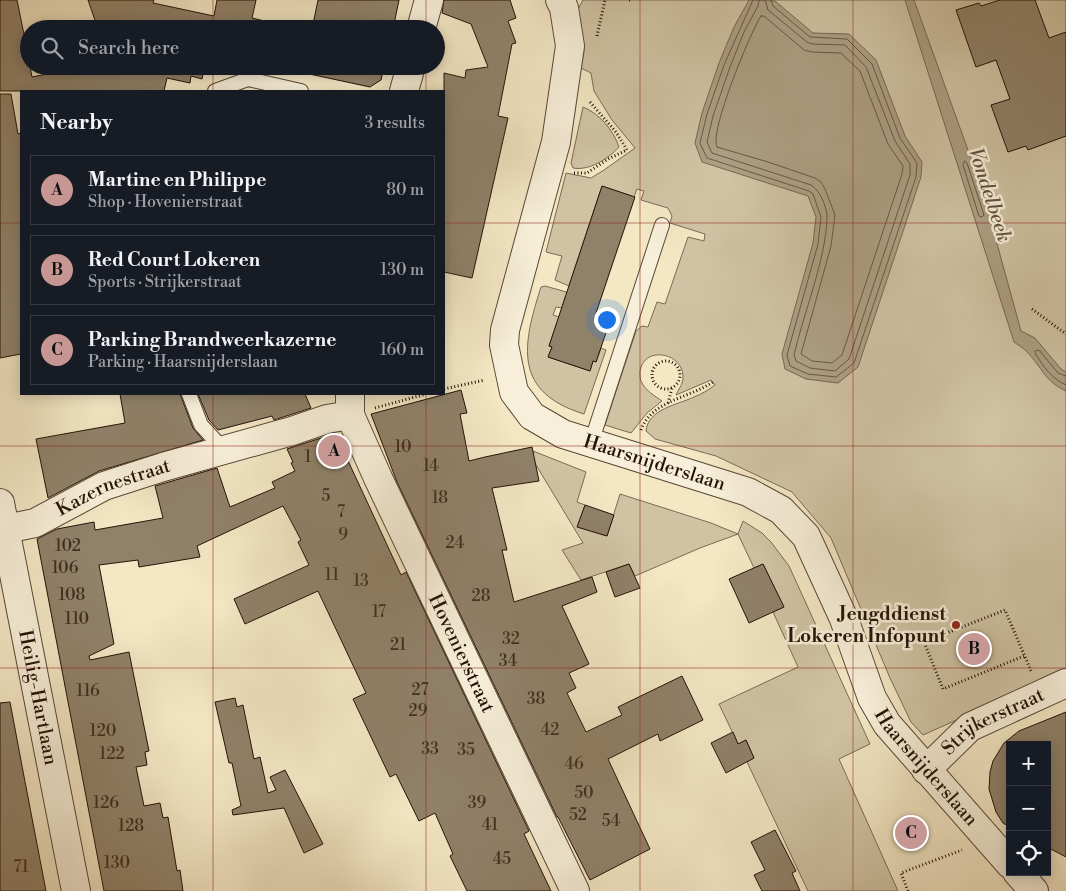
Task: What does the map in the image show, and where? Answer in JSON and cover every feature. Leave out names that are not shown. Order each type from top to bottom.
[{"type":"street","points":[[423,20],[429,0]]},
{"type":"street","name":"Haarsnijderslaan","points":[[560,0],[564,8],[570,46],[556,142],[505,330],[504,345],[514,392],[532,416],[563,434],[748,492],[781,510],[806,536],[844,619],[872,698],[887,724],[1006,860]]},
{"type":"street","points":[[404,90],[408,75]]},
{"type":"street","name":"Kazernestraat","points":[[2,521],[35,523],[104,486],[163,466],[292,431],[327,419],[350,404]]},
{"type":"street","name":"Hovenierstraat","points":[[350,404],[378,478],[575,891]]},
{"type":"street","name":"Heilig-Hartlaan","points":[[2,521],[76,891]]},
{"type":"street","name":"Strijkerstraat","points":[[926,770],[970,727],[1066,683]]},
{"type":"street","points":[[1021,876],[1034,891]]},
{"type":"lane","points":[[218,90],[248,79],[297,90]]},
{"type":"lane","points":[[591,443],[662,225]]},
{"type":"lane","points":[[189,395],[201,425],[224,450]]},
{"type":"path","points":[[596,38],[605,0]]},
{"type":"path","points":[[549,164],[575,173],[587,173],[626,150],[616,132],[587,98]]},
{"type":"path","points":[[1032,309],[1066,334]]},
{"type":"path","points":[[668,403],[672,388],[679,382],[679,369],[677,365],[669,361],[660,362],[656,365],[652,374],[654,383],[662,389],[672,388]]},
{"type":"path","points":[[445,389],[510,375]]},
{"type":"path","points":[[633,456],[643,423],[651,413],[668,403],[703,389],[712,382]]},
{"type":"path","points":[[350,404],[418,395]]},
{"type":"path","points":[[1005,610],[1024,656],[944,689],[924,642],[1005,610]]},
{"type":"path","points":[[908,891],[901,873],[988,840]]},
{"type":"shaded area","points":[[583,0],[1066,0],[1066,671],[923,735],[911,722],[890,678],[831,538],[792,492],[716,456],[655,439],[646,431],[652,418],[658,413],[705,392],[715,385],[711,380],[676,395],[683,378],[682,369],[671,358],[655,355],[643,363],[640,372],[641,381],[648,391],[662,401],[647,413],[631,433],[605,425],[636,331],[642,326],[648,327],[657,302],[665,304],[688,237],[704,241],[705,234],[670,223],[672,216],[668,208],[641,200],[644,191],[637,189],[634,197],[602,186],[569,286],[555,280],[562,256],[546,252],[566,173],[591,178],[635,148],[612,120],[594,91],[591,73],[581,68],[584,52],[577,11]]},
{"type":"shaded area","points":[[583,107],[605,123],[614,135],[619,147],[609,156],[592,166],[573,168],[571,163]]},
{"type":"shaded area","points":[[545,286],[570,293],[569,297],[565,297],[562,308],[556,307],[553,315],[563,318],[558,320],[549,346],[552,347],[548,357],[590,371],[593,361],[596,362],[601,348],[606,350],[584,414],[561,405],[545,393],[534,380],[529,364],[528,347],[534,308],[541,287]]},
{"type":"shaded area","points":[[533,451],[586,472],[577,502],[585,505],[578,527],[607,536],[620,494],[711,523],[738,534],[635,576],[629,564],[581,580],[562,550],[583,543],[533,460]]},
{"type":"shaded area","points":[[743,521],[762,533],[789,566],[870,744],[839,759],[898,891],[808,891],[747,762],[754,758],[746,740],[738,744],[719,704],[798,667],[773,612],[784,607],[763,564],[754,568],[738,534]]},
{"type":"water","points":[[749,0],[775,1],[813,33],[849,34],[876,60],[905,136],[922,162],[921,177],[858,367],[838,383],[806,379],[785,369],[782,354],[813,243],[816,217],[808,196],[702,162],[695,143],[702,113],[719,63],[734,27]]},
{"type":"water","points":[[905,0],[914,0],[982,189],[1021,331],[1035,338],[1061,369],[1066,372],[1066,391],[1053,383],[1026,351],[1014,342]]},
{"type":"building","points":[[0,0],[17,0],[21,20],[20,75],[32,75],[32,77],[42,75],[203,75],[202,79],[191,76],[190,83],[167,78],[164,90],[0,91]]},
{"type":"building","points":[[88,0],[154,0],[153,3],[214,16],[217,0],[256,0],[252,18],[260,20],[95,20]]},
{"type":"building","points":[[318,0],[399,0],[395,20],[314,20]]},
{"type":"building","points":[[444,0],[510,0],[516,18],[508,21],[516,43],[512,44],[498,116],[508,118],[472,278],[445,272],[444,75],[445,73],[465,78],[466,70],[488,67],[471,24],[442,13]]},
{"type":"building","points":[[1000,0],[1035,0],[1049,38],[1066,32],[1066,136],[1028,150],[1026,146],[1008,152],[991,105],[1010,99],[996,60],[976,67],[956,10],[979,3],[981,6]]},
{"type":"building","points":[[314,75],[382,75],[381,80],[370,87]]},
{"type":"building","points":[[0,94],[11,94],[18,134],[20,133],[20,354],[0,358]]},
{"type":"building","points":[[602,186],[635,197],[594,319],[609,324],[596,362],[593,361],[590,371],[548,357],[552,347],[549,346]]},
{"type":"building","points":[[461,390],[467,413],[460,414],[469,461],[532,447],[539,481],[492,488],[507,550],[502,550],[514,602],[592,577],[597,592],[562,606],[589,664],[569,673],[576,688],[567,693],[586,732],[622,715],[618,707],[682,676],[703,720],[660,741],[658,734],[608,759],[650,849],[590,880],[557,817],[397,482],[371,414]]},
{"type":"building","points":[[120,395],[180,395],[193,428],[203,440],[99,471],[48,498],[36,439],[125,423]]},
{"type":"building","points":[[198,395],[305,395],[311,408],[274,420],[272,416],[218,430],[209,420]]},
{"type":"building","points":[[324,437],[326,441],[337,437],[401,575],[406,572],[529,831],[524,834],[551,891],[467,891],[450,856],[453,854],[435,813],[419,821],[396,774],[390,777],[353,699],[366,693],[318,591],[245,624],[234,599],[309,565],[298,542],[301,540],[283,506],[197,546],[200,557],[139,567],[138,560],[99,565],[114,644],[89,656],[90,660],[129,652],[149,751],[145,752],[147,765],[136,767],[144,806],[160,803],[163,818],[168,817],[177,871],[180,870],[183,891],[104,891],[37,539],[57,529],[94,522],[95,530],[163,518],[155,486],[217,468],[230,507],[275,488],[272,482],[295,471],[287,449]]},
{"type":"building","points":[[585,505],[614,515],[607,536],[577,527]]},
{"type":"building","points":[[629,564],[640,588],[615,597],[606,572]]},
{"type":"building","points":[[763,564],[784,607],[749,623],[729,579]]},
{"type":"building","points":[[235,698],[237,707],[243,705],[254,759],[260,757],[268,793],[276,790],[270,777],[285,770],[323,844],[304,853],[284,808],[233,815],[232,810],[241,806],[232,763],[229,763],[215,702]]},
{"type":"building","points":[[10,702],[46,891],[0,891],[0,703]]},
{"type":"building","points":[[1066,712],[1066,857],[1051,849],[1051,741],[1006,741],[1019,731]]},
{"type":"building","points":[[733,732],[738,744],[746,740],[754,758],[726,773],[711,743]]},
{"type":"building","points":[[1006,741],[1006,825],[996,812],[989,789],[993,761]]},
{"type":"building","points":[[775,830],[796,871],[792,873],[800,891],[762,891],[754,875],[765,870],[751,842]]},
{"type":"place","name":"Martine en Philippe","points":[[334,451]]},
{"type":"place","name":"Jeugddienst Lokeren Infopunt","points":[[956,625]]},
{"type":"place","name":"Red Court Lokeren","points":[[974,649]]},
{"type":"place","name":"Parking Brandweerkazerne","points":[[911,833]]},
{"type":"water label","name":"Vondelbeek","points":[[989,195]]}]
